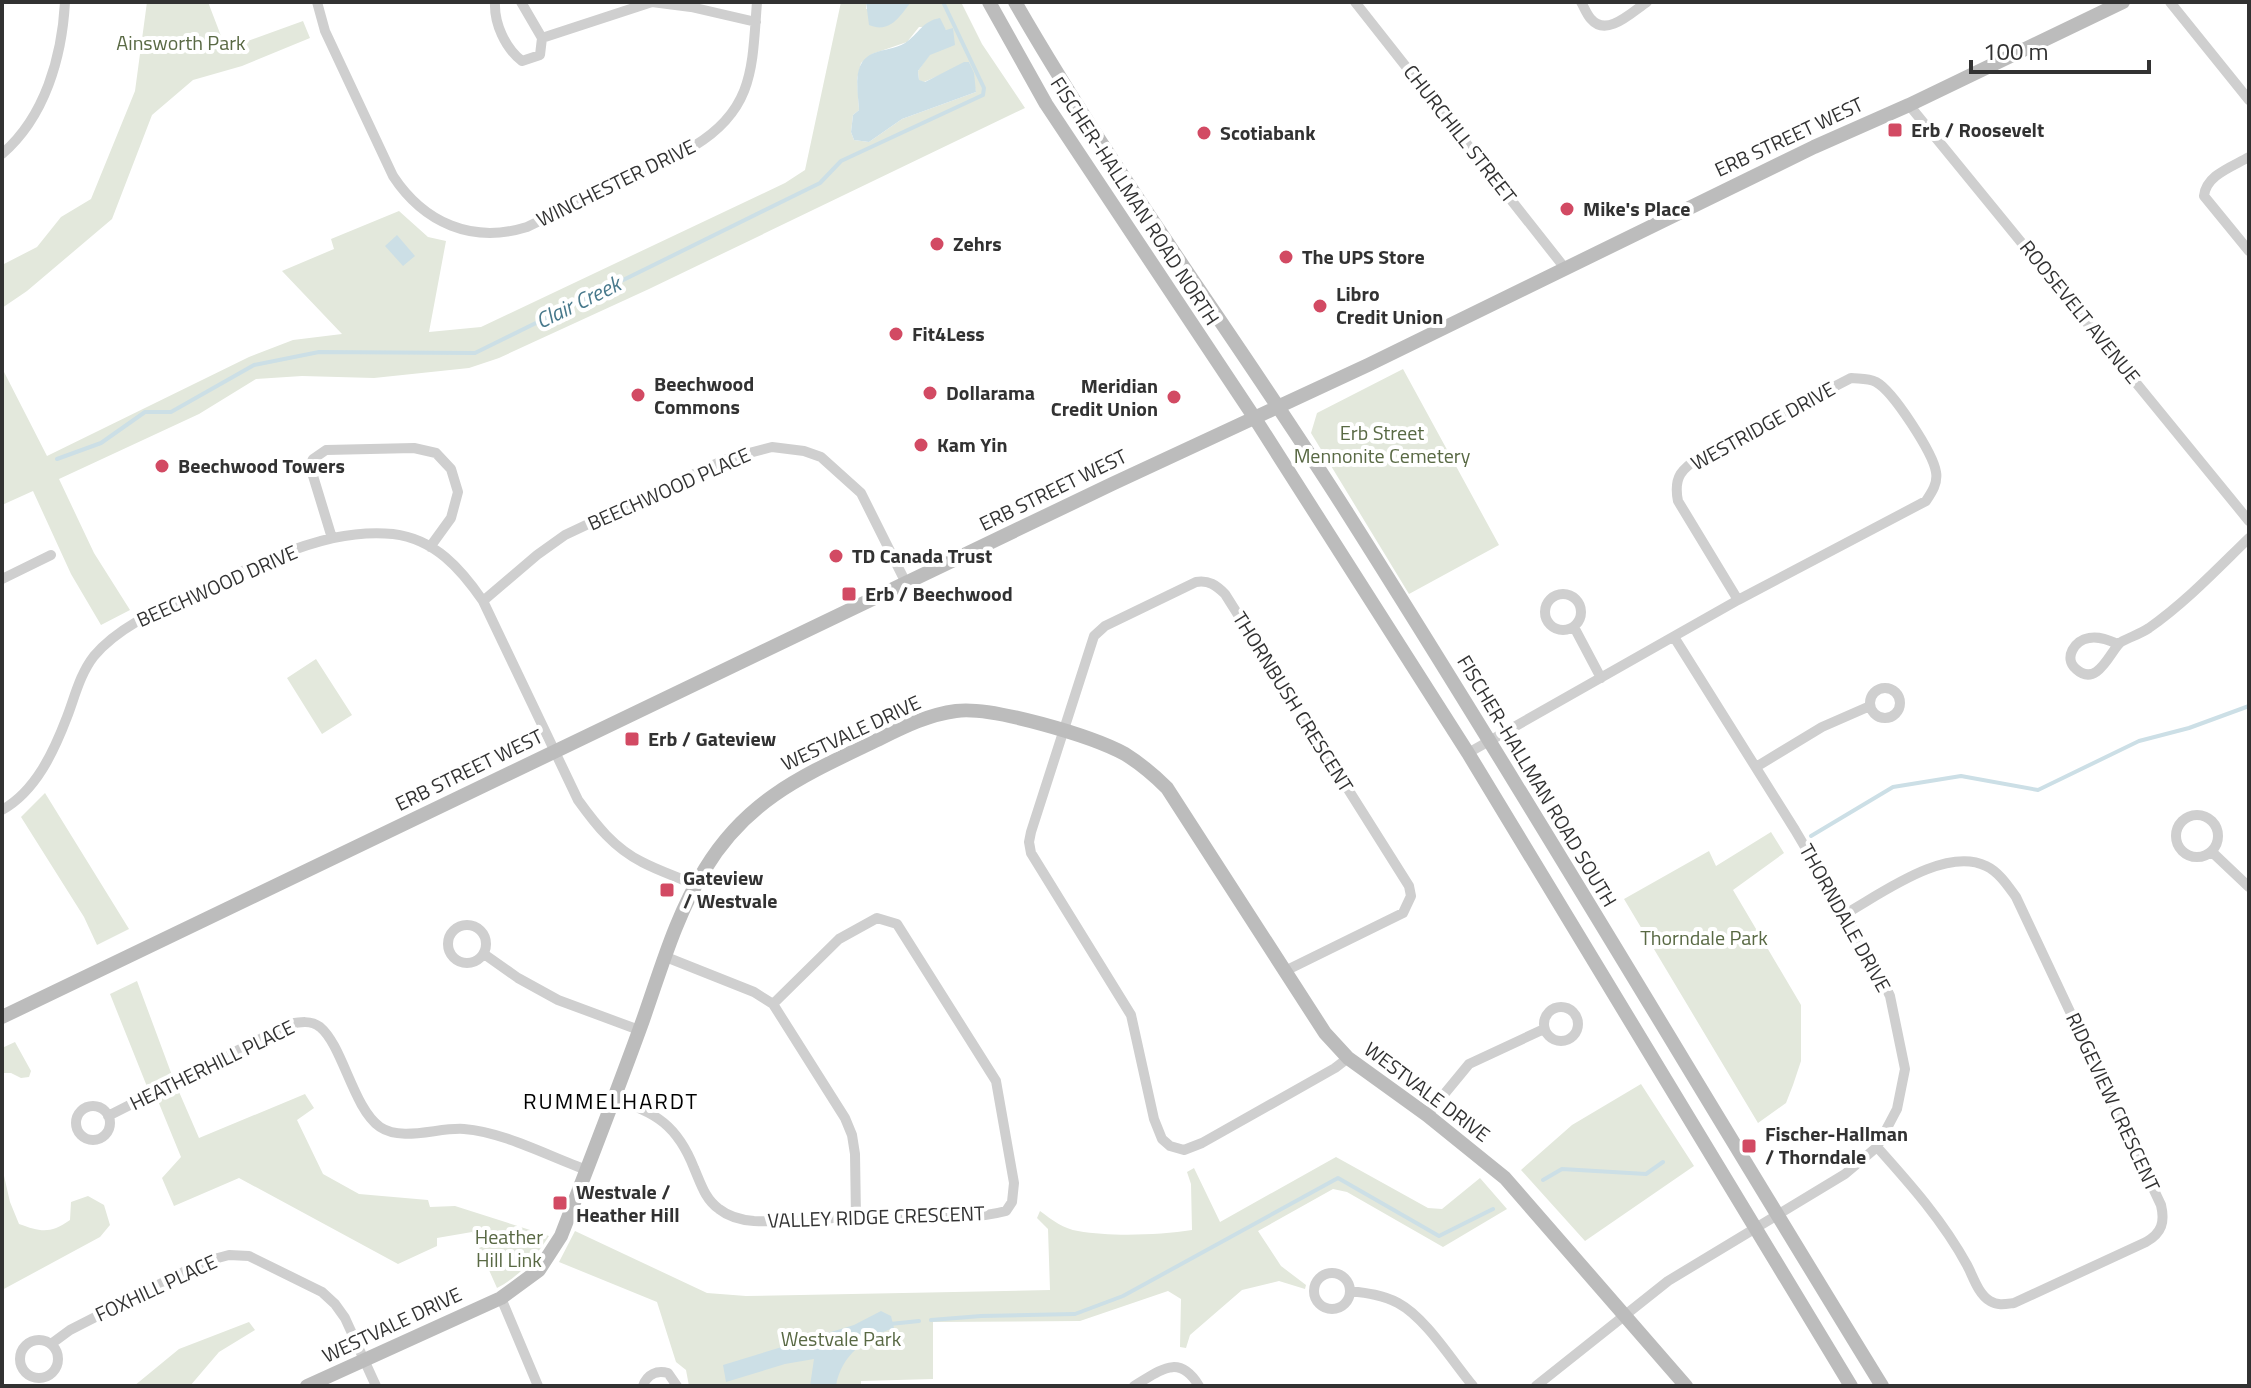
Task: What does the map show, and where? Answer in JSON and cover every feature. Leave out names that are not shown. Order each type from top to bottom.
[{"type":"main road","name":"FISCHER-HALLMAN ROAD NORTH","points":[[989,2],[1046,104],[1254,417]]},
{"type":"main road","name":"FISCHER-HALLMAN ROAD NORTH","points":[[1015,2],[1076,105],[1278,405]]},
{"type":"main road","name":"ERB STREET WEST","points":[[2,1017],[2123,2]]},
{"type":"main road","name":"FISCHER-HALLMAN ROAD SOUTH","points":[[1278,405],[1489,739],[1882,1386]]},
{"type":"main road","points":[[1254,417],[1468,753],[1851,1386]]},
{"type":"main road","name":"WESTVALE DRIVE","points":[[307,1386],[501,1298],[539,1270],[561,1236],[695,885],[720,847],[743,819],[775,792],[924,718],[957,710],[987,711],[1063,732],[1123,754],[1146,768],[1167,788],[1325,1033],[1348,1058],[1427,1115],[1505,1178],[1686,1386]]},
{"type":"street","points":[[2,154],[16,142],[39,108],[54,69],[64,27],[65,2]]},
{"type":"street","name":"WINCHESTER DRIVE","points":[[317,2],[325,31],[393,176],[407,196],[453,227],[476,233],[514,231],[527,227],[716,133],[731,117],[746,90],[757,2]]},
{"type":"street","points":[[495,2],[495,17],[501,31],[513,54],[522,61],[540,55],[542,38],[521,2]]},
{"type":"street","points":[[542,38],[652,2],[691,7],[756,22]]},
{"type":"street","name":"CHURCHILL STREET","points":[[1355,2],[1564,267]]},
{"type":"street","points":[[1581,2],[1592,21],[1602,26],[1612,25],[1647,2]]},
{"type":"street","points":[[2170,2],[2249,100]]},
{"type":"street","name":"ROOSEVELT AVENUE","points":[[1909,105],[2249,521]]},
{"type":"street","points":[[2249,157],[2214,177],[2205,187],[2204,196],[2249,251]]},
{"type":"street","name":"WESTRIDGE DRIVE","points":[[1468,753],[1738,600],[1926,501],[1934,489],[1936,470],[1931,457],[1894,398],[1878,383],[1851,378],[1702,455],[1679,475],[1675,486],[1678,501],[1738,600]]},
{"type":"street","name":"BEECHWOOD PLACE","points":[[483,601],[565,535],[726,459],[772,447],[804,451],[821,457],[861,493],[906,583]]},
{"type":"street","points":[[332,538],[310,466],[313,459],[326,450],[414,448],[436,453],[451,469],[458,492],[451,518],[430,547]]},
{"type":"street","name":"BEECHWOOD DRIVE","points":[[2,810],[38,777],[67,718],[79,682],[93,658],[110,640],[134,623],[287,552],[356,534],[396,534],[446,555],[483,601],[578,800],[600,829],[640,861],[695,885]]},
{"type":"street","points":[[2118,644],[2103,638],[2081,641],[2073,647],[2070,657],[2073,667],[2079,672],[2096,671],[2113,655],[2118,644],[2147,629],[2194,593],[2249,538]]},
{"type":"street","points":[[2,579],[51,555]]},
{"type":"street","name":"THORNBUSH CRESCENT","points":[[1063,732],[1087,652],[1094,636],[1105,626],[1196,582],[1216,585],[1225,594],[1409,886],[1411,896],[1403,913],[1393,920],[1285,971]]},
{"type":"street","points":[[1574,627],[1601,678]]},
{"type":"street","name":"THORNDALE DRIVE","points":[[1536,1386],[1668,1281],[1845,1174],[1877,1147],[1897,1109],[1905,1069],[1890,996],[1845,914],[1674,637]]},
{"type":"street","points":[[1756,767],[1822,727],[1870,706]]},
{"type":"street","points":[[1063,732],[1031,832],[1031,853],[1131,1015],[1154,1119],[1162,1139],[1176,1149],[1190,1148],[1348,1058]]},
{"type":"street","points":[[2204,816],[2215,825],[2218,839],[2212,852],[2196,857],[2181,850],[2176,838],[2184,819],[2204,816]]},
{"type":"street","points":[[2212,852],[2249,887]]},
{"type":"street","name":"RIDGEVIEW CRESCENT","points":[[1845,914],[1917,874],[1947,862],[1972,861],[1989,867],[2001,877],[2016,897],[2161,1205],[2164,1218],[2156,1236],[2146,1242],[2014,1303],[2002,1305],[1990,1302],[1981,1292],[1935,1214],[1877,1147]]},
{"type":"street","name":"VALLEY RIDGE CRESCENT","points":[[614,1100],[657,1115],[684,1146],[709,1201],[721,1211],[751,1221],[984,1215],[1006,1211],[1012,1202],[1014,1183],[996,1081],[897,924],[877,918],[839,939],[773,1004]]},
{"type":"street","points":[[484,954],[518,978],[558,1000],[639,1030]]},
{"type":"street","points":[[666,957],[754,992],[773,1004],[845,1118],[852,1135],[856,1217]]},
{"type":"street","name":"HEATHERHILL PLACE","points":[[108,1116],[290,1024],[310,1023],[320,1028],[329,1040],[371,1120],[383,1129],[400,1134],[466,1129],[488,1133],[587,1170]]},
{"type":"street","points":[[1427,1115],[1469,1064],[1544,1029]]},
{"type":"street","name":"FOXHILL PLACE","points":[[51,1344],[132,1296],[203,1262],[229,1255],[249,1256],[322,1292],[335,1304],[345,1318],[376,1386]]},
{"type":"street","points":[[1350,1291],[1381,1296],[1399,1303],[1415,1315],[1473,1386]]},
{"type":"street","points":[[501,1298],[538,1386]]},
{"type":"street","points":[[1134,1386],[1162,1369],[1172,1367],[1184,1367],[1199,1386]]},
{"type":"street","points":[[643,1386],[650,1375],[662,1372],[674,1379],[677,1386]]},
{"type":"green space","name":"Ainsworth Park","points":[[147,2],[208,2],[226,49],[303,21],[310,38],[242,66],[193,80],[152,115],[112,219],[27,291],[2,308],[2,265],[37,247],[61,217],[91,199],[135,91]]},
{"type":"green space","points":[[841,2],[866,2],[866,9],[911,2],[961,2],[982,44],[1025,108],[499,358],[469,368],[374,378],[302,376],[256,379],[199,414],[59,479],[94,553],[130,610],[101,625],[71,574],[33,491],[2,505],[2,368],[47,456],[249,357],[293,340],[342,334],[282,271],[334,249],[331,239],[399,211],[428,237],[446,241],[429,332],[481,327],[785,183],[805,170]],"holes":[[[919,27],[943,27],[946,30],[918,71],[919,81],[924,82],[969,62],[976,92],[902,119],[869,142],[854,140],[851,132],[853,115],[859,110],[857,79],[861,63],[872,54],[907,42]]]},
{"type":"green space","name":"Erb Street Mennonite Cemetery","points":[[1403,369],[1499,545],[1409,594],[1311,433],[1317,413]]},
{"type":"green space","points":[[316,659],[352,715],[322,734],[287,678]]},
{"type":"green space","points":[[45,793],[129,929],[97,945],[84,917],[21,817]]},
{"type":"green space","name":"Thorndale Park","points":[[1771,832],[1784,853],[1733,890],[1801,1005],[1801,1061],[1786,1103],[1758,1123],[1624,899],[1709,851],[1716,866]]},
{"type":"green space","name":"Heather Hill Link","points":[[137,981],[199,1138],[305,1094],[314,1108],[297,1120],[323,1174],[359,1194],[428,1200],[430,1207],[455,1206],[549,1236],[526,1266],[497,1288],[472,1232],[437,1238],[437,1246],[398,1264],[239,1178],[174,1206],[162,1178],[181,1157],[158,1101],[148,1089],[110,994]]},
{"type":"green space","points":[[15,1042],[31,1071],[29,1077],[2,1073],[2,1048]]},
{"type":"green space","points":[[1641,1084],[1694,1166],[1585,1241],[1521,1170],[1572,1125]]},
{"type":"green space","name":"Westvale Park","points":[[1336,1157],[1428,1208],[1442,1209],[1480,1178],[1507,1209],[1443,1247],[1347,1192],[1333,1189],[1258,1231],[1281,1266],[1306,1285],[1305,1289],[1279,1281],[1242,1290],[1190,1335],[1186,1348],[1180,1347],[1181,1299],[1168,1291],[1080,1321],[933,1322],[933,1379],[861,1381],[861,1386],[689,1386],[686,1370],[676,1362],[657,1302],[559,1262],[575,1231],[707,1293],[746,1296],[1050,1290],[1048,1229],[1037,1218],[1040,1211],[1068,1228],[1091,1233],[1135,1235],[1192,1230],[1191,1184],[1187,1172],[1194,1168],[1220,1222]]},
{"type":"green space","points":[[2,1167],[19,1224],[40,1230],[57,1228],[70,1220],[71,1202],[88,1196],[104,1205],[110,1225],[100,1237],[2,1290]]},
{"type":"green space","points":[[249,1322],[255,1330],[219,1352],[190,1386],[134,1386],[179,1349]]},
{"type":"shaded area","points":[[866,2],[911,2],[894,22],[876,27],[869,25]]},
{"type":"shaded area","points":[[940,18],[946,30],[953,28],[955,45],[930,55],[918,71],[919,80],[925,82],[969,62],[976,92],[902,119],[869,142],[854,140],[851,132],[853,115],[859,110],[857,86],[862,63],[874,53],[905,43],[925,25]]},
{"type":"shaded area","points":[[397,235],[415,256],[403,266],[385,246]]},
{"type":"shaded area","points":[[881,1311],[891,1316],[894,1328],[874,1336],[849,1356],[836,1386],[810,1386],[814,1359],[785,1364],[726,1382],[723,1365],[854,1325]]},
{"type":"waterway","name":"Clair Creek","points":[[57,459],[101,443],[145,412],[171,412],[254,365],[319,352],[475,353],[820,183],[841,161],[983,95],[984,88],[943,2]]},
{"type":"waterway","points":[[1811,836],[1893,787],[1961,776],[2038,790],[2139,741],[2189,728],[2249,706]]},
{"type":"waterway","points":[[1543,1180],[1562,1169],[1646,1174],[1663,1162]]},
{"type":"waterway","points":[[931,1320],[1075,1314],[1123,1296],[1338,1178],[1439,1236],[1493,1209]]},
{"type":"waterway","points":[[890,1324],[919,1321]]},
{"type":"place","name":"Erb / Roosevelt","points":[[1895,130]]},
{"type":"place","name":"Scotiabank","points":[[1204,133]]},
{"type":"place","name":"Mike's Place","points":[[1567,209]]},
{"type":"place","name":"Zehrs","points":[[937,244]]},
{"type":"place","name":"The UPS Store","points":[[1286,257]]},
{"type":"place","name":"Libro Credit Union","points":[[1320,306]]},
{"type":"place","name":"Fit4Less","points":[[896,334]]},
{"type":"place","name":"Dollarama","points":[[930,393]]},
{"type":"place","name":"Beechwood Commons","points":[[638,395]]},
{"type":"place","name":"Meridian Credit Union","points":[[1174,397]]},
{"type":"place","name":"Kam Yin","points":[[921,445]]},
{"type":"place","name":"Beechwood Towers","points":[[162,466]]},
{"type":"place","name":"TD Canada Trust","points":[[836,556]]},
{"type":"place","name":"Erb / Beechwood","points":[[849,594]]},
{"type":"place","name":"Erb / Gateview","points":[[632,739]]},
{"type":"place","name":"Gateview / Westvale","points":[[667,890]]},
{"type":"place","name":"Fischer-Hallman / Thorndale","points":[[1749,1146]]},
{"type":"place","name":"Westvale / Heather Hill","points":[[560,1203]]},
{"type":"district","name":"RUMMELHARDT","points":[[611,1101]]}]
